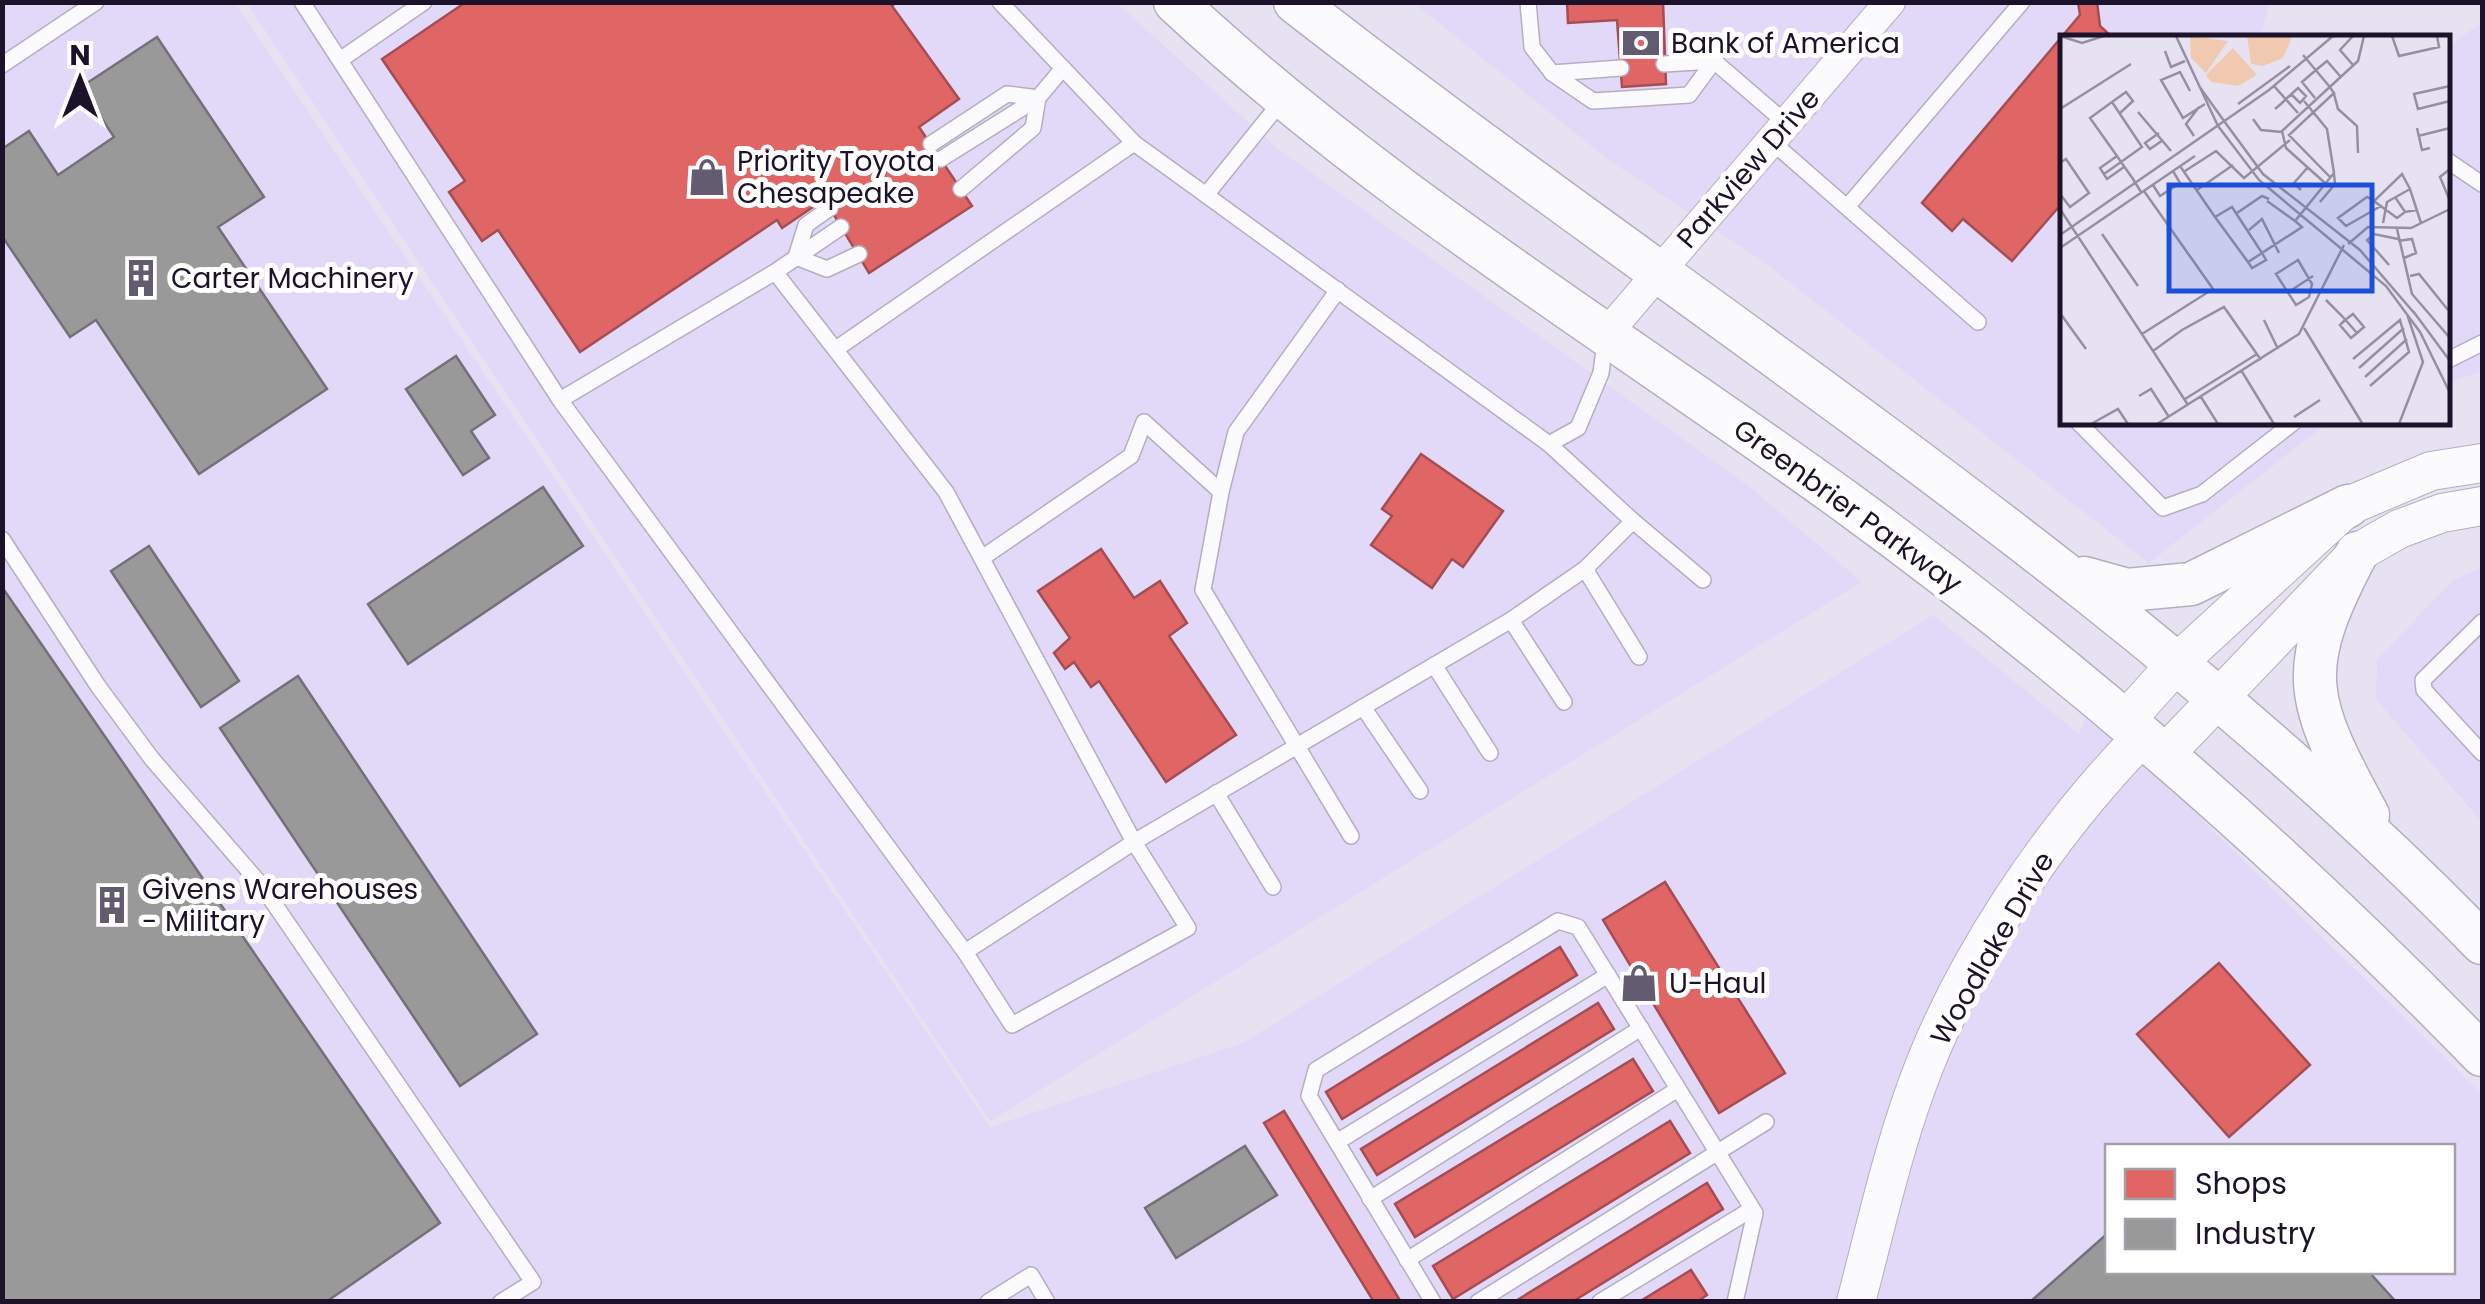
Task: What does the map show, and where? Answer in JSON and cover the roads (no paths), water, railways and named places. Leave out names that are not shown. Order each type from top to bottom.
[{"type":"main road","name":"Greenbrier Parkway","points":[[1175,2],[1285,97],[1425,204],[1941,572],[2091,689],[2334,906],[2482,1055]]},
{"type":"main road","points":[[1295,2],[1524,178],[1856,413],[2068,574],[2218,696],[2388,850],[2482,943]]},
{"type":"main road","points":[[2068,574],[2127,590],[2174,588],[2208,577],[2348,506]]},
{"type":"main road","points":[[2358,553],[2324,618],[2311,672],[2328,740],[2388,850]]},
{"type":"street","name":"Parkview Drive","points":[[1606,333],[1890,2]]},
{"type":"street","name":"Woodlake Drive","points":[[2145,737],[2178,662],[2348,506],[2431,471],[2482,462]]},
{"type":"street","name":"Woodlake Drive","points":[[1856,1302],[1916,1086],[1942,1027],[2043,856],[2095,785],[2145,737],[2218,696],[2358,553],[2442,512],[2482,506]]},
{"type":"lane","points":[[2,65],[96,2]]},
{"type":"lane","points":[[302,2],[560,400],[965,952],[1012,1025],[1188,928],[1134,842],[982,558],[923,459],[775,272]]},
{"type":"lane","points":[[340,60],[424,2]]},
{"type":"lane","points":[[1000,2],[1134,143],[1550,444],[1703,580]]},
{"type":"lane","points":[[1528,2],[1532,47],[1552,72],[1593,101],[1689,95],[1714,61]]},
{"type":"lane","points":[[1846,207],[2022,2]]},
{"type":"lane","points":[[1714,61],[1846,207],[1978,322]]},
{"type":"lane","points":[[1664,64],[1714,61]]},
{"type":"lane","points":[[940,159],[1038,98],[1063,68]]},
{"type":"lane","points":[[1552,72],[1621,68]]},
{"type":"lane","points":[[931,144],[1007,94],[1038,98]]},
{"type":"lane","points":[[1206,195],[1285,97]]},
{"type":"lane","points":[[960,189],[1033,128],[1038,98]]},
{"type":"lane","points":[[836,349],[1134,143]]},
{"type":"lane","points":[[2450,162],[2482,184]]},
{"type":"lane","points":[[796,257],[806,225],[830,208]]},
{"type":"lane","points":[[560,400],[775,272],[841,227]]},
{"type":"lane","points":[[796,257],[827,269],[859,254]]},
{"type":"lane","points":[[1338,290],[1236,432],[1203,590],[1351,836]]},
{"type":"lane","points":[[1550,444],[1578,428],[1602,373],[1606,333]]},
{"type":"lane","points":[[2450,359],[2482,344]]},
{"type":"lane","points":[[982,558],[1131,456],[1144,422],[1221,492]]},
{"type":"lane","points":[[2081,425],[2164,508],[2202,494],[2290,425]]},
{"type":"lane","points":[[965,952],[1134,842],[1511,620],[1585,569],[1632,520]]},
{"type":"lane","points":[[2,539],[98,686],[152,759],[262,886],[534,1282],[501,1302]]},
{"type":"lane","points":[[1585,569],[1640,657]]},
{"type":"lane","points":[[1511,620],[1564,702]]},
{"type":"lane","points":[[2482,622],[2423,680],[2424,690],[2482,753]]},
{"type":"lane","points":[[1434,665],[1490,753]]},
{"type":"lane","points":[[1363,706],[1420,792]]},
{"type":"lane","points":[[1216,793],[1273,887]]},
{"type":"lane","points":[[1432,1302],[1309,1096],[1316,1070],[1558,921],[1578,926],[1755,1213],[1733,1300]]},
{"type":"lane","points":[[1337,1142],[1608,975]]},
{"type":"lane","points":[[1370,1198],[1641,1028]]},
{"type":"lane","points":[[1408,1260],[1678,1089]]},
{"type":"lane","points":[[1478,1302],[1766,1122]]},
{"type":"lane","points":[[1600,1302],[1752,1208]]},
{"type":"lane","points":[[988,1302],[1030,1276],[1047,1302]]},
{"type":"place","name":"Bank of America","points":[[1641,43]]},
{"type":"place","name":"Priority Toyota Chesapeake","points":[[707,177]]},
{"type":"place","name":"Carter Machinery","points":[[141,278]]},
{"type":"place","name":"Givens Warehouses - Military","points":[[112,905]]},
{"type":"place","name":"U-Haul","points":[[1639,983]]}]
